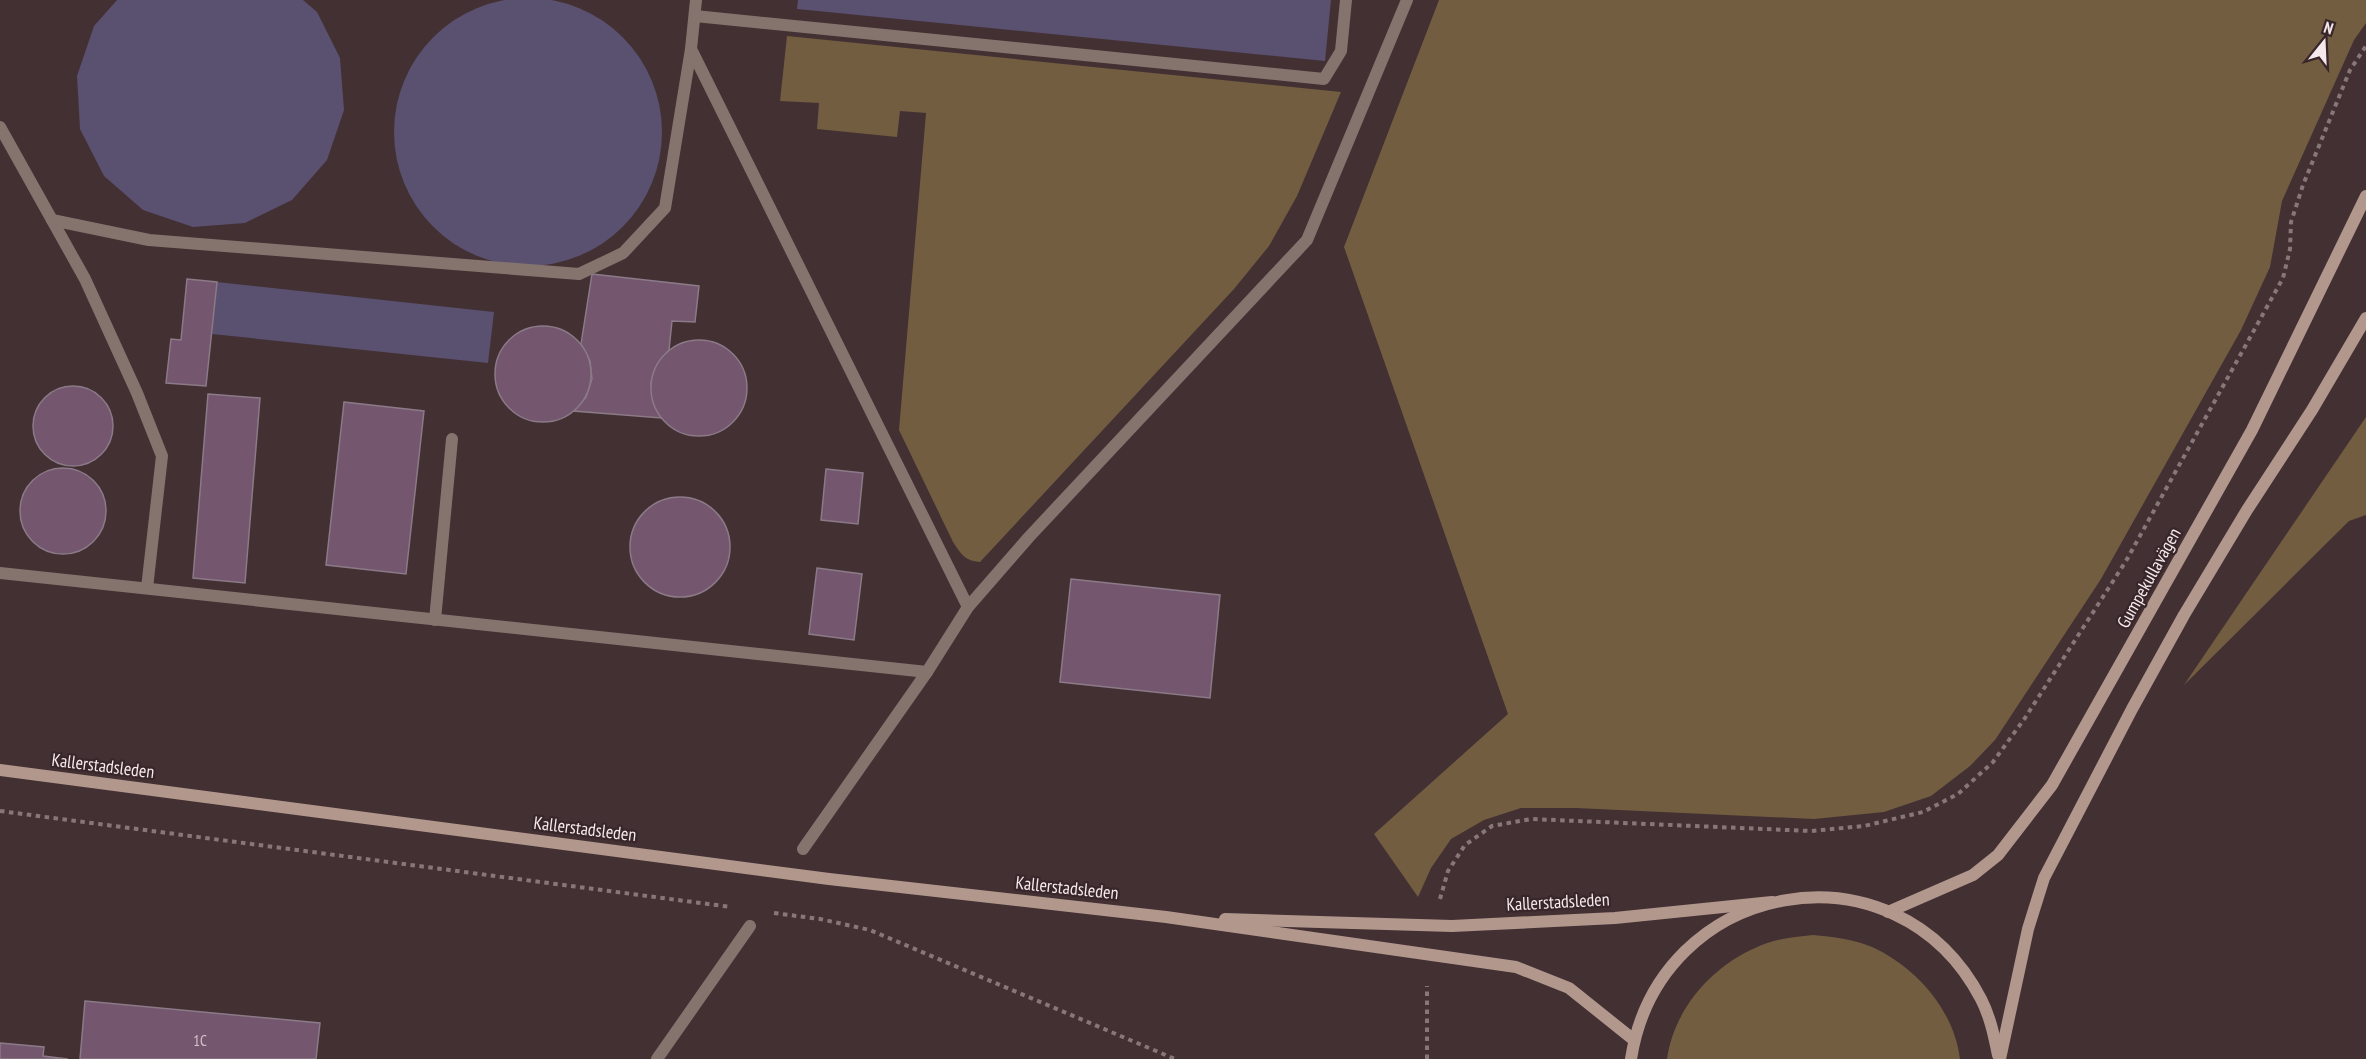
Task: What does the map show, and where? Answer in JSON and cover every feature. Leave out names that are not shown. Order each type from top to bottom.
[{"type":"main road","name":"Gumpekullavägen","points":[[1888,912],[1973,874],[1998,855],[2052,785],[2252,430],[2366,196]]},
{"type":"main road","points":[[2000,1059],[2028,929],[2049,867],[2184,615],[2247,510],[2312,410],[2366,318]]},
{"type":"main road","name":"Kallerstadsleden","points":[[0,770],[829,879],[1166,917],[1516,967],[1569,988],[1634,1040]]},
{"type":"main road","points":[[1631,1059],[1634,1040],[1645,1008],[1661,978],[1684,951],[1710,929],[1740,913],[1772,902],[1801,897],[1860,902],[1888,912],[1917,927],[1942,948],[1964,972],[1981,999],[1993,1030],[2000,1059]]},
{"type":"main road","name":"Kallerstadsleden","points":[[1166,917],[1452,926],[1615,918],[1772,902]]},
{"type":"lane","points":[[52,220],[149,240],[579,274],[623,253],[665,208],[691,49],[696,0]]},
{"type":"lane","points":[[695,16],[1324,79],[1341,51],[1346,0]]},
{"type":"lane","points":[[803,849],[927,672],[968,607],[1029,537],[1307,240],[1407,0]]},
{"type":"lane","points":[[691,49],[968,607]]},
{"type":"lane","points":[[0,127],[85,279],[137,393],[162,456],[147,588]]},
{"type":"lane","points":[[435,620],[452,439]]},
{"type":"lane","points":[[0,573],[927,672]]},
{"type":"lane","points":[[657,1059],[750,926]]},
{"type":"path","points":[[1440,901],[1448,871],[1465,845],[1492,826],[1531,819],[1811,831],[1864,826],[1923,812],[1958,794],[1993,762],[2025,717],[2126,561],[2283,278],[2290,249],[2291,222],[2303,185],[2350,70],[2366,46]]},
{"type":"path","points":[[0,811],[739,908]]},
{"type":"path","points":[[774,913],[820,919],[870,930],[1174,1059]]},
{"type":"path","points":[[1427,986],[1425,1040],[1427,1059]]},
{"type":"shaded area","points":[[528,-2],[554,1],[579,8],[602,21],[623,37],[639,58],[652,81],[659,106],[662,132],[659,158],[652,183],[639,206],[623,227],[602,243],[579,256],[554,263],[528,266],[502,263],[477,256],[454,243],[433,227],[417,206],[404,183],[397,158],[394,132],[397,106],[404,81],[417,58],[433,37],[454,21],[477,8],[502,1]]},
{"type":"shaded area","points":[[117,0],[303,0],[317,12],[340,58],[344,110],[327,160],[292,200],[245,223],[193,227],[143,210],[104,176],[80,129],[77,76],[94,26]]},
{"type":"shaded area","points":[[798,0],[1331,0],[1325,61],[797,9]]},
{"type":"shaded area","points":[[1439,0],[2366,0],[2366,23],[2354,40],[2282,201],[2270,267],[2241,330],[2101,579],[1995,740],[1970,766],[1931,796],[1884,812],[1814,819],[1576,808],[1521,808],[1484,820],[1451,839],[1431,868],[1418,897],[1374,834],[1508,714],[1344,247]]},
{"type":"shaded area","points":[[787,36],[1341,92],[1297,196],[1269,246],[1234,289],[980,562],[964,556],[953,542],[899,430],[926,113],[900,111],[897,137],[817,129],[819,103],[780,101]]},
{"type":"shaded area","points":[[217,282],[494,312],[488,363],[212,334]]},
{"type":"shaded area","points":[[2366,417],[2366,515],[2349,521],[2184,685]]},
{"type":"shaded area","points":[[1813,935],[1865,944],[1888,956],[1918,978],[1941,1007],[1950,1024],[1960,1059],[1667,1059],[1677,1024],[1686,1008],[1709,979],[1723,967],[1769,942]]},
{"type":"building","points":[[592,274],[699,286],[695,322],[672,321],[669,350],[657,365],[651,382],[653,401],[661,418],[574,411],[586,397],[592,379],[590,361],[581,344]]},
{"type":"building","points":[[187,279],[217,282],[206,386],[166,383],[171,339],[181,340]]},
{"type":"building","points":[[543,326],[561,330],[577,340],[587,356],[591,374],[587,392],[577,408],[561,418],[543,422],[525,418],[509,408],[499,392],[495,374],[499,356],[509,340],[525,330]]},
{"type":"building","points":[[699,340],[717,344],[733,354],[743,370],[747,388],[743,406],[733,422],[717,432],[699,436],[681,432],[665,422],[655,406],[651,388],[655,370],[665,354],[681,344]]},
{"type":"building","points":[[73,386],[88,389],[101,398],[110,411],[113,426],[110,441],[101,454],[88,463],[73,466],[58,463],[45,454],[36,441],[33,426],[36,411],[45,398],[58,389]]},
{"type":"building","points":[[208,394],[260,398],[245,583],[193,578]]},
{"type":"building","points":[[344,402],[424,411],[406,574],[326,565]]},
{"type":"building","points":[[63,468],[87,475],[99,487],[106,511],[99,535],[87,547],[63,554],[39,547],[27,535],[20,511],[27,487],[39,475]]},
{"type":"building","points":[[826,469],[863,473],[858,524],[821,520]]},
{"type":"building","points":[[680,497],[699,501],[716,511],[726,528],[730,547],[726,566],[716,583],[699,593],[680,597],[661,593],[644,583],[634,566],[630,547],[634,528],[644,511],[661,501]]},
{"type":"building","points":[[817,568],[862,574],[854,640],[809,634]]},
{"type":"building","points":[[1071,579],[1220,595],[1210,698],[1060,682]]},
{"type":"building","points":[[85,1001],[320,1023],[316,1059],[80,1059]]},
{"type":"building","points":[[0,1043],[44,1047],[43,1056],[68,1059],[0,1059]]}]
